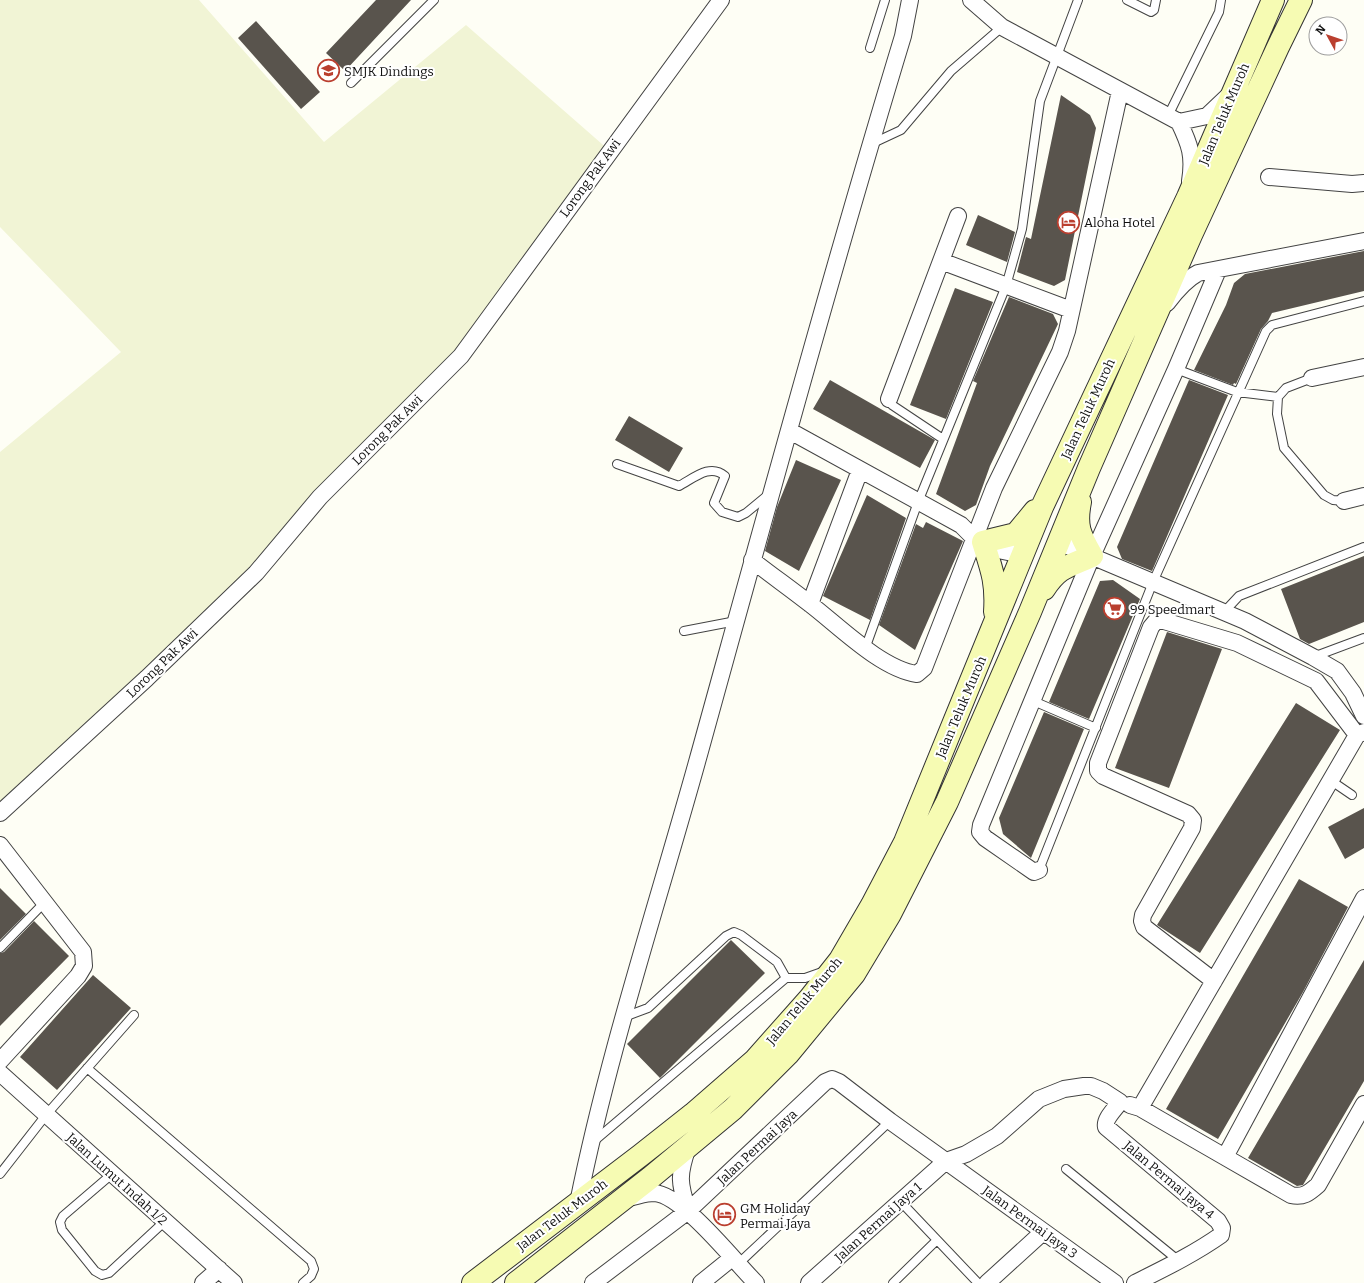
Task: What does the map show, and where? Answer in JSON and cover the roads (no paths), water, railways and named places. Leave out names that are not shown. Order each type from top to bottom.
[{"type":"main road","points":[[1260,28],[1265,0]]},
{"type":"main road","name":"Jalan Teluk Muroh","points":[[473,1283],[693,1114],[755,1060],[810,998],[840,960],[872,905],[905,842],[994,629],[1046,498],[1188,197],[1272,0]]},
{"type":"main road","name":"Jalan Teluk Muroh","points":[[516,1283],[625,1198],[733,1109],[788,1054],[854,974],[890,914],[932,834],[1030,612],[1089,468],[1191,235],[1301,0]]},
{"type":"main road","points":[[1030,612],[1053,575],[1059,570],[1092,556],[1080,535],[1077,526],[1077,516],[1089,468]]},
{"type":"main road","points":[[994,629],[997,592],[995,577],[979,541],[1016,534],[1046,498]]},
{"type":"main road","points":[[1040,586],[1038,573],[1023,555],[1058,542],[1046,523],[1046,498]]},
{"type":"street","name":"Lorong Pak Awi","points":[[0,813],[147,678],[256,573],[320,497],[462,356],[721,0]]},
{"type":"street","points":[[578,1203],[590,1145],[624,1017],[752,560],[903,36],[908,0]]},
{"type":"street","points":[[971,0],[1002,27],[1120,92],[1173,119],[1207,116],[1218,108],[1236,87]]},
{"type":"street","points":[[752,560],[866,649],[906,672],[917,674],[924,668],[979,541],[994,488],[1060,352],[1071,310],[1120,92]]},
{"type":"street","points":[[1173,119],[1191,150],[1193,164],[1188,197]]},
{"type":"street","points":[[1269,177],[1352,184],[1364,183]]},
{"type":"street","points":[[889,399],[958,216]]},
{"type":"street","points":[[1191,235],[1190,258],[1192,265],[1198,273]]},
{"type":"street","points":[[1154,319],[1178,289],[1189,278],[1198,273],[1364,241]]},
{"type":"street","points":[[941,261],[1071,310]]},
{"type":"street","points":[[1039,870],[1034,872],[985,838],[980,832],[981,825],[1031,700],[1092,556],[1176,369],[1218,270]]},
{"type":"street","points":[[1312,378],[1364,367]]},
{"type":"street","points":[[790,431],[961,525],[979,541],[998,550],[1023,555]]},
{"type":"street","points":[[810,604],[860,470]]},
{"type":"street","points":[[1344,501],[1364,496]]},
{"type":"street","points":[[1058,542],[1224,612],[1313,657],[1337,671],[1353,693],[1364,716]]},
{"type":"street","points":[[1140,1108],[1214,981],[1330,780],[1360,734],[1316,682],[1237,643],[1164,621],[1156,621],[1151,627],[1098,763],[1098,771],[1103,776],[1188,814],[1193,820],[1192,828],[1143,915],[1142,921],[1144,927],[1214,981]]},
{"type":"street","points":[[0,1061],[78,976],[84,966],[83,952],[2,851]]},
{"type":"street","points":[[1225,1157],[1364,898]]},
{"type":"street","name":"Jalan Lumut Indah 1/2","points":[[0,1073],[164,1222],[234,1283]]},
{"type":"street","name":"Jalan Permai Jaya 3","points":[[826,1082],[832,1079],[839,1082],[890,1121],[1115,1283]]},
{"type":"street","name":"Jalan Permai Jaya","points":[[593,1283],[688,1211],[826,1082]]},
{"type":"street","points":[[946,1161],[966,1154],[997,1136],[1039,1100],[1064,1089],[1091,1086],[1103,1091],[1120,1102],[1140,1108],[1291,1195],[1299,1197],[1310,1193],[1318,1185],[1364,1104]]},
{"type":"street","name":"Jalan Permai Jaya 4","points":[[1120,1102],[1105,1123],[1106,1127],[1218,1221],[1222,1228],[1221,1235],[1179,1261]]},
{"type":"street","points":[[688,1147],[681,1168],[680,1188],[688,1211]]},
{"type":"street","name":"Jalan Permai Jaya 1","points":[[809,1283],[946,1161]]},
{"type":"street","points":[[625,1198],[654,1193],[667,1196],[688,1211],[756,1283]]},
{"type":"street","points":[[987,1283],[1043,1232]]},
{"type":"street","points":[[701,1283],[735,1261]]},
{"type":"street","points":[[1135,1283],[1179,1261]]},
{"type":"street","points":[[203,1283],[219,1269]]},
{"type":"lane","points":[[351,83],[434,0]]},
{"type":"lane","points":[[870,48],[885,0]]},
{"type":"lane","points":[[866,649],[918,502],[1006,286],[1022,229],[1040,101],[1078,0]]},
{"type":"lane","points":[[1127,0],[1151,12],[1156,7],[1156,0]]},
{"type":"lane","points":[[1173,119],[1218,12],[1221,0]]},
{"type":"lane","points":[[871,144],[901,130],[951,71],[1002,27]]},
{"type":"lane","points":[[1039,870],[1153,582],[1266,331],[1272,325],[1364,301]]},
{"type":"lane","points":[[1176,369],[1238,392],[1278,397]]},
{"type":"lane","points":[[1312,378],[1286,388],[1278,397],[1277,414],[1284,448],[1324,495],[1333,500],[1344,501]]},
{"type":"lane","points":[[889,399],[892,406],[943,439]]},
{"type":"lane","points":[[617,464],[679,486],[712,469],[719,471],[725,476],[714,503],[722,512],[738,517],[746,513],[772,492]]},
{"type":"lane","points":[[1224,612],[1240,596],[1364,547]]},
{"type":"lane","points":[[684,631],[736,621]]},
{"type":"lane","points":[[1313,657],[1364,638]]},
{"type":"lane","points":[[1031,700],[1096,728]]},
{"type":"lane","points":[[1330,780],[1352,795]]},
{"type":"lane","points":[[0,948],[44,903]]},
{"type":"lane","points":[[624,1017],[648,1008],[726,936],[734,932],[741,935],[777,962],[786,978]]},
{"type":"lane","points":[[590,1145],[786,978],[805,978],[815,975],[827,970],[840,960]]},
{"type":"lane","points":[[0,1174],[46,1115],[134,1015]]},
{"type":"lane","points":[[88,1068],[311,1261],[314,1268],[311,1276],[303,1283]]},
{"type":"lane","points":[[735,1261],[890,1121]]},
{"type":"lane","points":[[1066,1169],[1179,1261]]},
{"type":"lane","points":[[112,1174],[63,1216],[60,1222],[62,1230],[95,1271],[102,1275],[109,1273],[164,1222]]},
{"type":"lane","points":[[901,1202],[978,1283]]},
{"type":"lane","points":[[893,1283],[937,1240]]},
{"type":"place","name":"SMJK Dindings","points":[[328,71]]},
{"type":"place","name":"Aloha Hotel","points":[[1069,222]]},
{"type":"place","name":"99 Speedmart","points":[[1114,609]]},
{"type":"place","name":"GM Holiday Permai Jaya","points":[[724,1215]]}]
